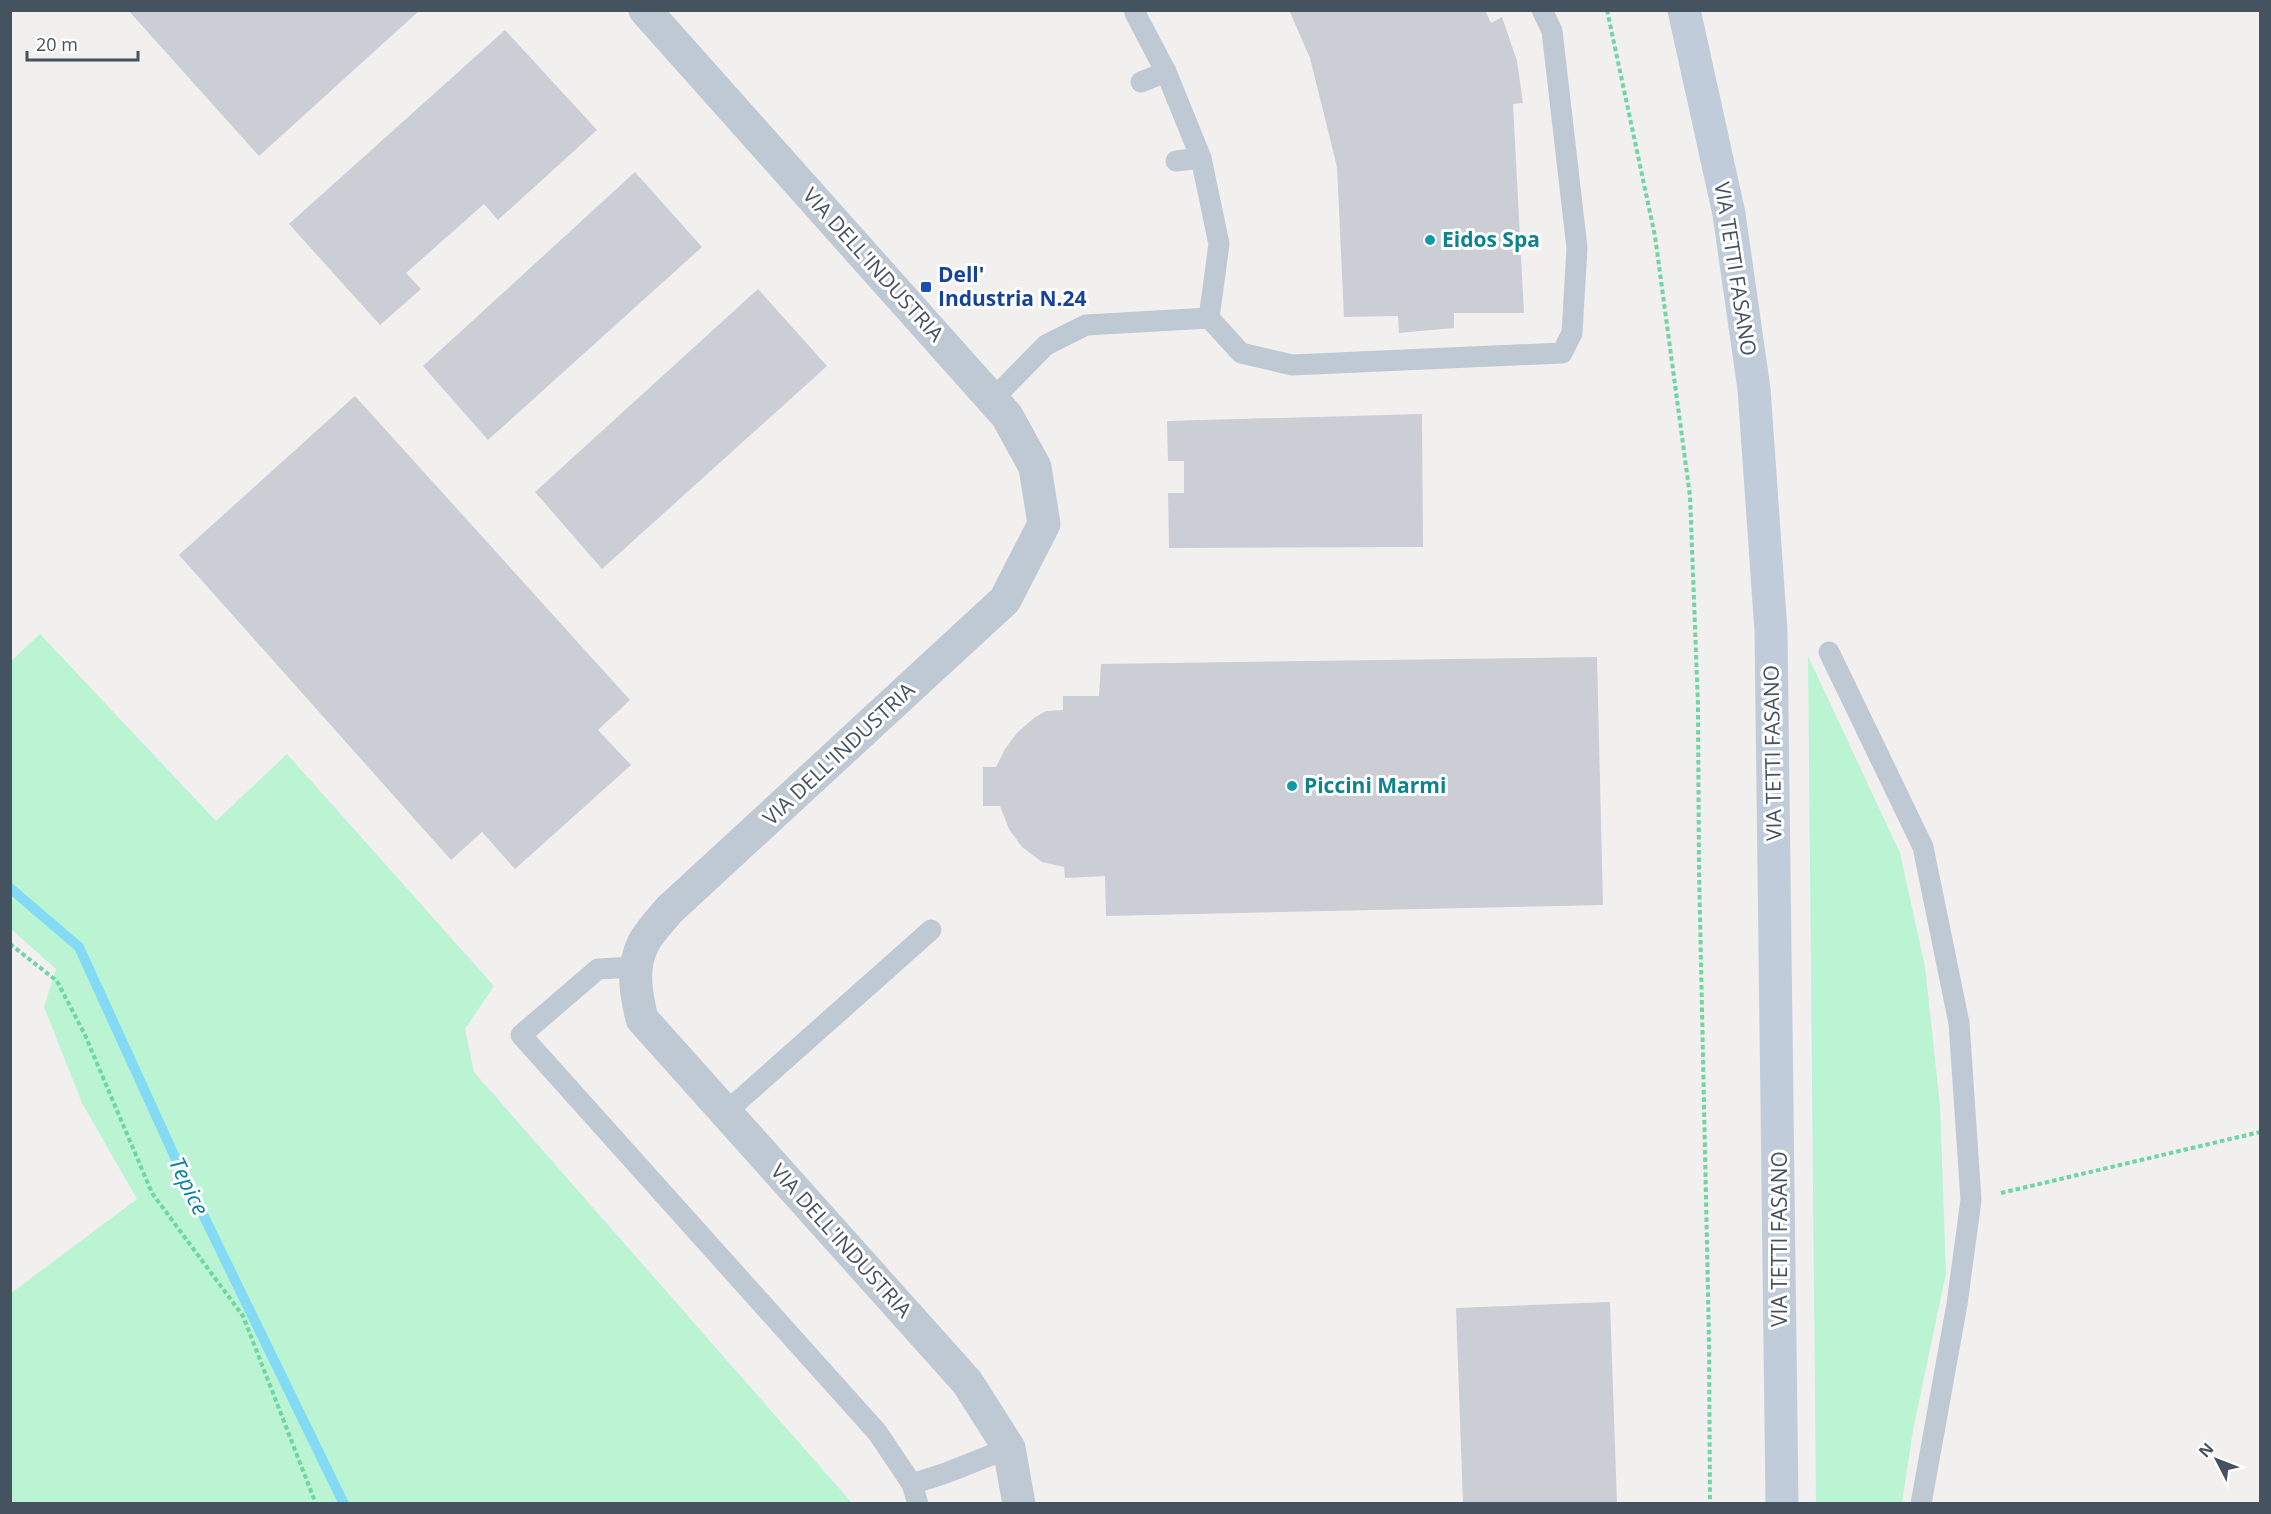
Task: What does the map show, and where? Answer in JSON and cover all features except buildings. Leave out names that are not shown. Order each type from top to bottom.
[{"type":"main road","name":"VIA TETTI FASANO","points":[[1684,10],[1729,214],[1754,389],[1770,620],[1782,1503]]},
{"type":"street","name":"VIA DELL'INDUSTRIA","points":[[645,10],[993,399],[1007,416],[1035,467],[1044,524],[1005,600],[669,910],[643,944],[636,967],[635,990],[642,1019],[967,1382],[1009,1448],[1019,1503]]},
{"type":"lane","points":[[1137,10],[1135,13],[1166,72],[1202,158],[1219,244],[1209,318]]},
{"type":"lane","points":[[1209,318],[1241,353],[1292,365],[1562,353],[1572,333],[1577,248],[1552,31],[1542,10]]},
{"type":"lane","points":[[1141,82],[1166,72]]},
{"type":"lane","points":[[1176,161],[1202,158]]},
{"type":"lane","points":[[993,399],[1046,345],[1086,325],[1209,318]]},
{"type":"lane","points":[[1829,652],[1923,847],[1959,1023],[1971,1200],[1957,1304],[1921,1503]]},
{"type":"lane","points":[[726,1112],[931,930]]},
{"type":"lane","points":[[636,967],[598,969],[521,1035],[878,1432],[915,1494],[946,1473],[1009,1448]]},
{"type":"path","points":[[1607,10],[1655,236],[1690,496],[1698,705],[1710,1503]]},
{"type":"path","points":[[10,944],[57,981],[85,1035],[152,1193],[243,1316],[316,1503]]},
{"type":"path","points":[[1971,1200],[2260,1132]]},
{"type":"green space","points":[[40,634],[216,821],[287,754],[494,986],[465,1029],[474,1072],[852,1503],[11,1503],[11,1293],[137,1199],[82,1103],[44,1007],[56,969],[11,929],[11,661]]},
{"type":"green space","points":[[1808,656],[1900,853],[1925,967],[1940,1105],[1946,1273],[1913,1430],[1902,1503],[1816,1503]]},
{"type":"waterway","name":"Tepice","points":[[10,888],[79,947],[174,1155],[344,1504]]},
{"type":"place","name":"Eidos Spa","points":[[1430,240]]},
{"type":"place","name":"Dell' Industria N.24","points":[[926,287]]},
{"type":"place","name":"Piccini Marmi","points":[[1292,786]]}]
